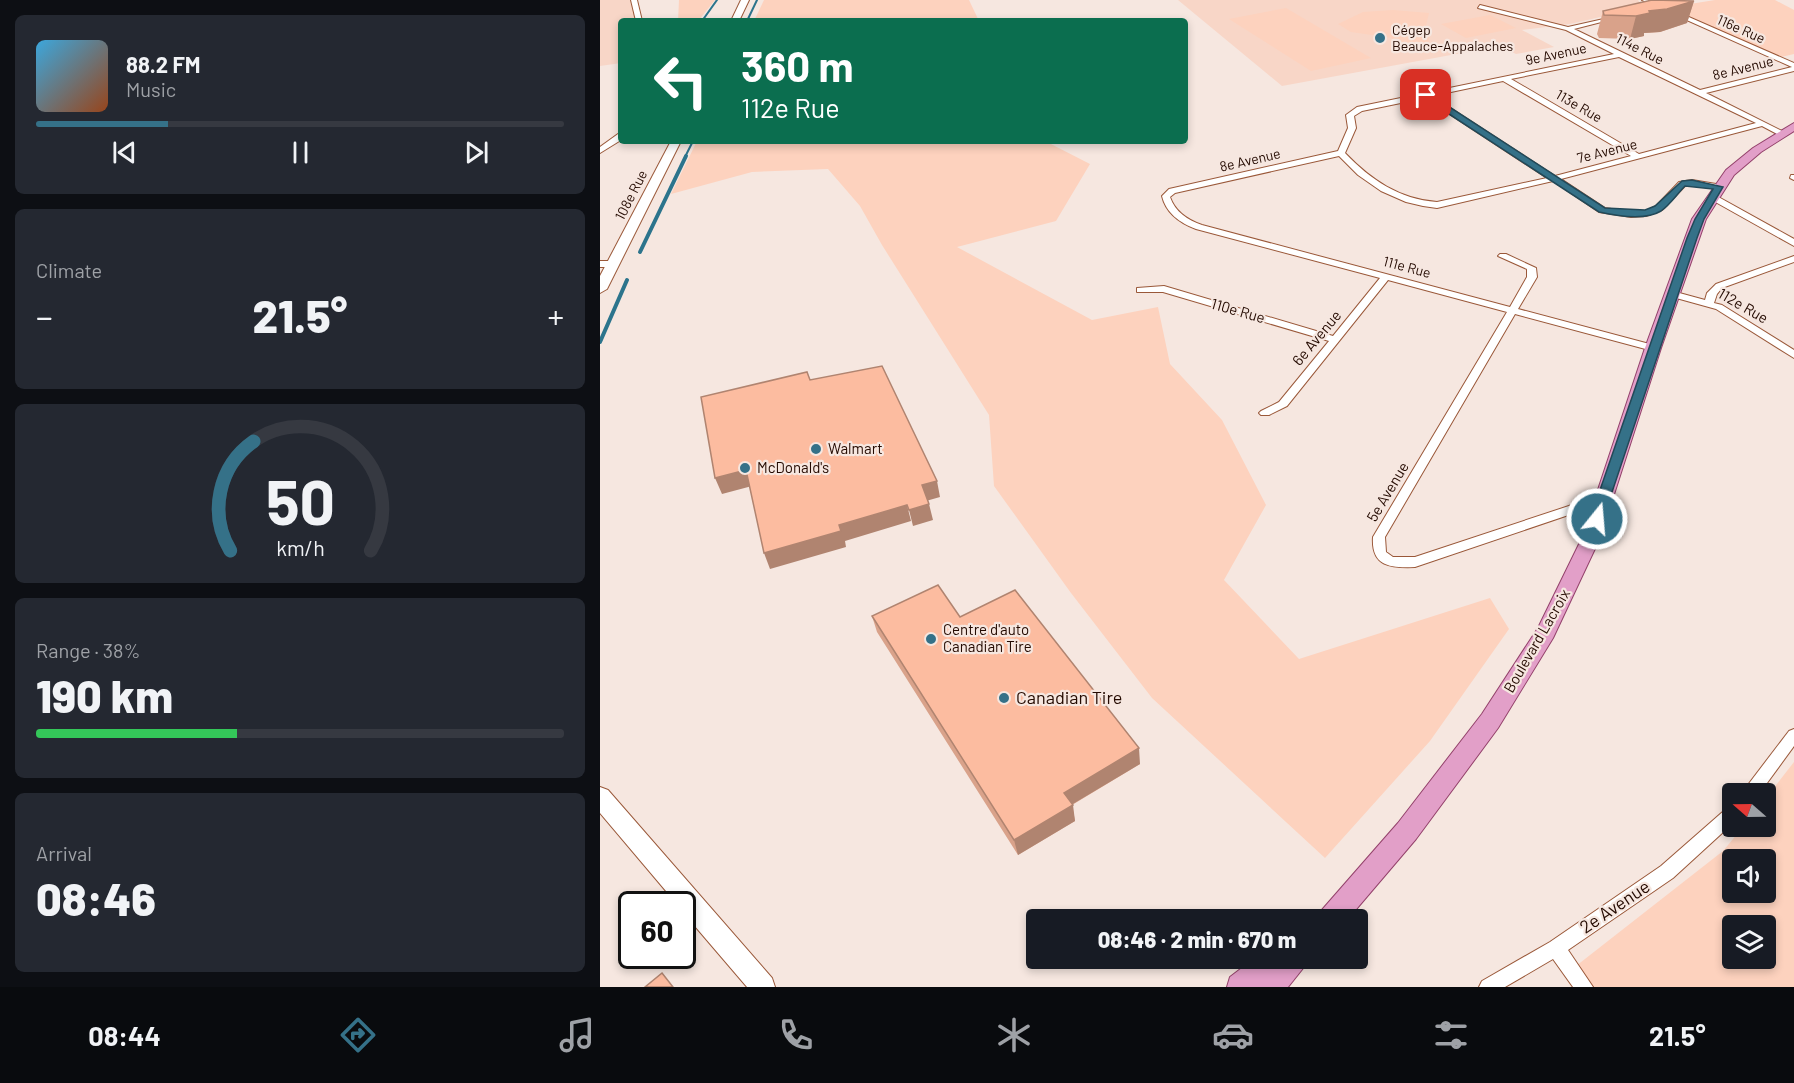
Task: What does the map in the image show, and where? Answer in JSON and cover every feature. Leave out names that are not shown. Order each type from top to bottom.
[{"type":"main road","points":[[736,18],[745,0]]},
{"type":"main road","name":"Boulevard Lacroix","points":[[1339,909],[1407,831],[1490,721],[1546,632],[1591,538],[1653,348],[1700,219],[1716,192],[1746,159],[1788,130]]},
{"type":"main road","name":"108e Rue","points":[[600,289],[606,264],[674,144]]},
{"type":"main road","points":[[600,797],[763,987]]},
{"type":"main road","points":[[1240,987],[1263,969]]},
{"type":"main road","points":[[1270,987],[1286,969]]},
{"type":"street","points":[[634,0],[638,18]]},
{"type":"street","name":"116e Rue","points":[[1645,0],[1794,67]]},
{"type":"street","points":[[1645,9],[1657,5]]},
{"type":"street","name":"114e Rue","points":[[1480,7],[1569,29],[1762,124],[1788,130]]},
{"type":"street","points":[[1569,29],[1625,14]]},
{"type":"street","name":"9e Avenue","points":[[1341,153],[1350,137],[1352,128],[1350,115],[1370,106],[1622,54]]},
{"type":"street","name":"8e Avenue","points":[[1698,93],[1794,67]]},
{"type":"street","name":"113e Rue","points":[[1505,79],[1639,157]]},
{"type":"street","points":[[1426,95],[1593,206],[1618,213],[1647,213],[1658,208],[1682,183],[1692,183],[1716,192],[1794,243]]},
{"type":"street","name":"7e Avenue","points":[[1341,153],[1363,174],[1396,197],[1422,205],[1437,205],[1552,179],[1762,124]]},
{"type":"street","points":[[600,151],[618,138]]},
{"type":"street","name":"8e Avenue","points":[[1166,196],[1172,191],[1341,153]]},
{"type":"street","name":"111e Rue","points":[[1166,196],[1173,211],[1189,223],[1653,348]]},
{"type":"street","name":"5e Avenue","points":[[1503,256],[1531,268],[1533,273],[1514,310],[1379,537],[1377,549],[1382,557],[1389,561],[1415,562],[1603,499]]},
{"type":"street","points":[[1708,303],[1712,293],[1719,286],[1794,259]]},
{"type":"street","name":"6e Avenue","points":[[1265,413],[1283,404],[1387,276]]},
{"type":"street","name":"110e Rue","points":[[1140,290],[1164,289],[1335,340]]},
{"type":"street","name":"112e Rue","points":[[1672,294],[1708,303],[1728,312],[1794,355]]},
{"type":"street","points":[[1757,783],[1794,735]]},
{"type":"street","name":"2e Avenue","points":[[1488,987],[1556,948],[1667,872],[1722,823]]},
{"type":"street","points":[[1556,948],[1584,987]]},
{"type":"street","points":[[1284,987],[1291,969]]},
{"type":"shaded area","points":[[600,0],[631,0],[635,18],[618,18],[618,63],[600,66]]},
{"type":"shaded area","points":[[679,0],[715,0],[700,18],[678,18]]},
{"type":"shaded area","points":[[764,0],[969,0],[978,18],[755,18]]},
{"type":"shaded area","name":"Cégep Beauce-Appalaches","points":[[1178,0],[1638,0],[1641,4],[1631,10],[1570,24],[1522,30],[1554,47],[1516,54],[1500,46],[1282,86]]},
{"type":"shaded area","points":[[1715,0],[1775,0],[1794,10],[1794,54],[1777,58],[1665,8]]},
{"type":"shaded area","points":[[1286,8],[1371,58],[1311,71],[1229,19]]},
{"type":"shaded area","points":[[1393,10],[1429,13],[1424,34],[1430,35],[1428,43],[1417,45],[1391,40],[1392,38],[1351,32],[1338,24],[1363,12]]},
{"type":"shaded area","points":[[1490,15],[1516,28],[1466,38],[1441,24]]},
{"type":"shaded area","points":[[696,144],[1051,144],[1090,164],[1056,221],[957,247],[1092,320],[1158,307],[1170,364],[1222,420],[1266,505],[1224,580],[1299,659],[1490,598],[1509,629],[1430,741],[1325,858],[1152,698],[1071,593],[994,486],[989,415],[860,206],[828,169],[752,172],[671,194]]},
{"type":"shaded area","points":[[1794,762],[1794,987],[1593,987],[1576,966],[1722,852],[1722,903],[1776,903],[1776,849],[1725,849],[1735,837],[1776,837],[1776,785]]},
{"type":"building","points":[[1652,0],[1694,1],[1636,16],[1604,15],[1603,11]]},
{"type":"building","name":"Walmart","points":[[882,366],[937,481],[922,485],[929,504],[909,510],[907,505],[839,525],[841,531],[764,553],[746,470],[715,478],[701,397],[807,372],[810,380]]},
{"type":"building","name":"Canadian Tire","points":[[938,585],[960,617],[1015,590],[1139,748],[1064,793],[1073,805],[1014,840],[872,616]]},
{"type":"building","points":[[662,973],[673,987],[645,987]]},
{"type":"waterway","points":[[704,18],[717,0]]},
{"type":"waterway","points":[[748,18],[757,0]]},
{"type":"waterway","points":[[685,157],[692,144]]},
{"type":"waterway","points":[[640,252],[686,156]]},
{"type":"waterway","points":[[600,342],[627,280]]},
{"type":"place","name":"Cégep Beauce-Appalaches","points":[[1380,38]]},
{"type":"place","name":"Walmart","points":[[816,449]]},
{"type":"place","name":"McDonald's","points":[[745,468]]},
{"type":"place","name":"Centre d'auto Canadian Tire","points":[[931,639]]},
{"type":"place","name":"Canadian Tire","points":[[1004,698]]},
{"type":"route","points":[[1426,95],[1593,206],[1608,212],[1647,213],[1658,208],[1682,183],[1686,182],[1719,187],[1700,219],[1692,238],[1597,519]]}]
